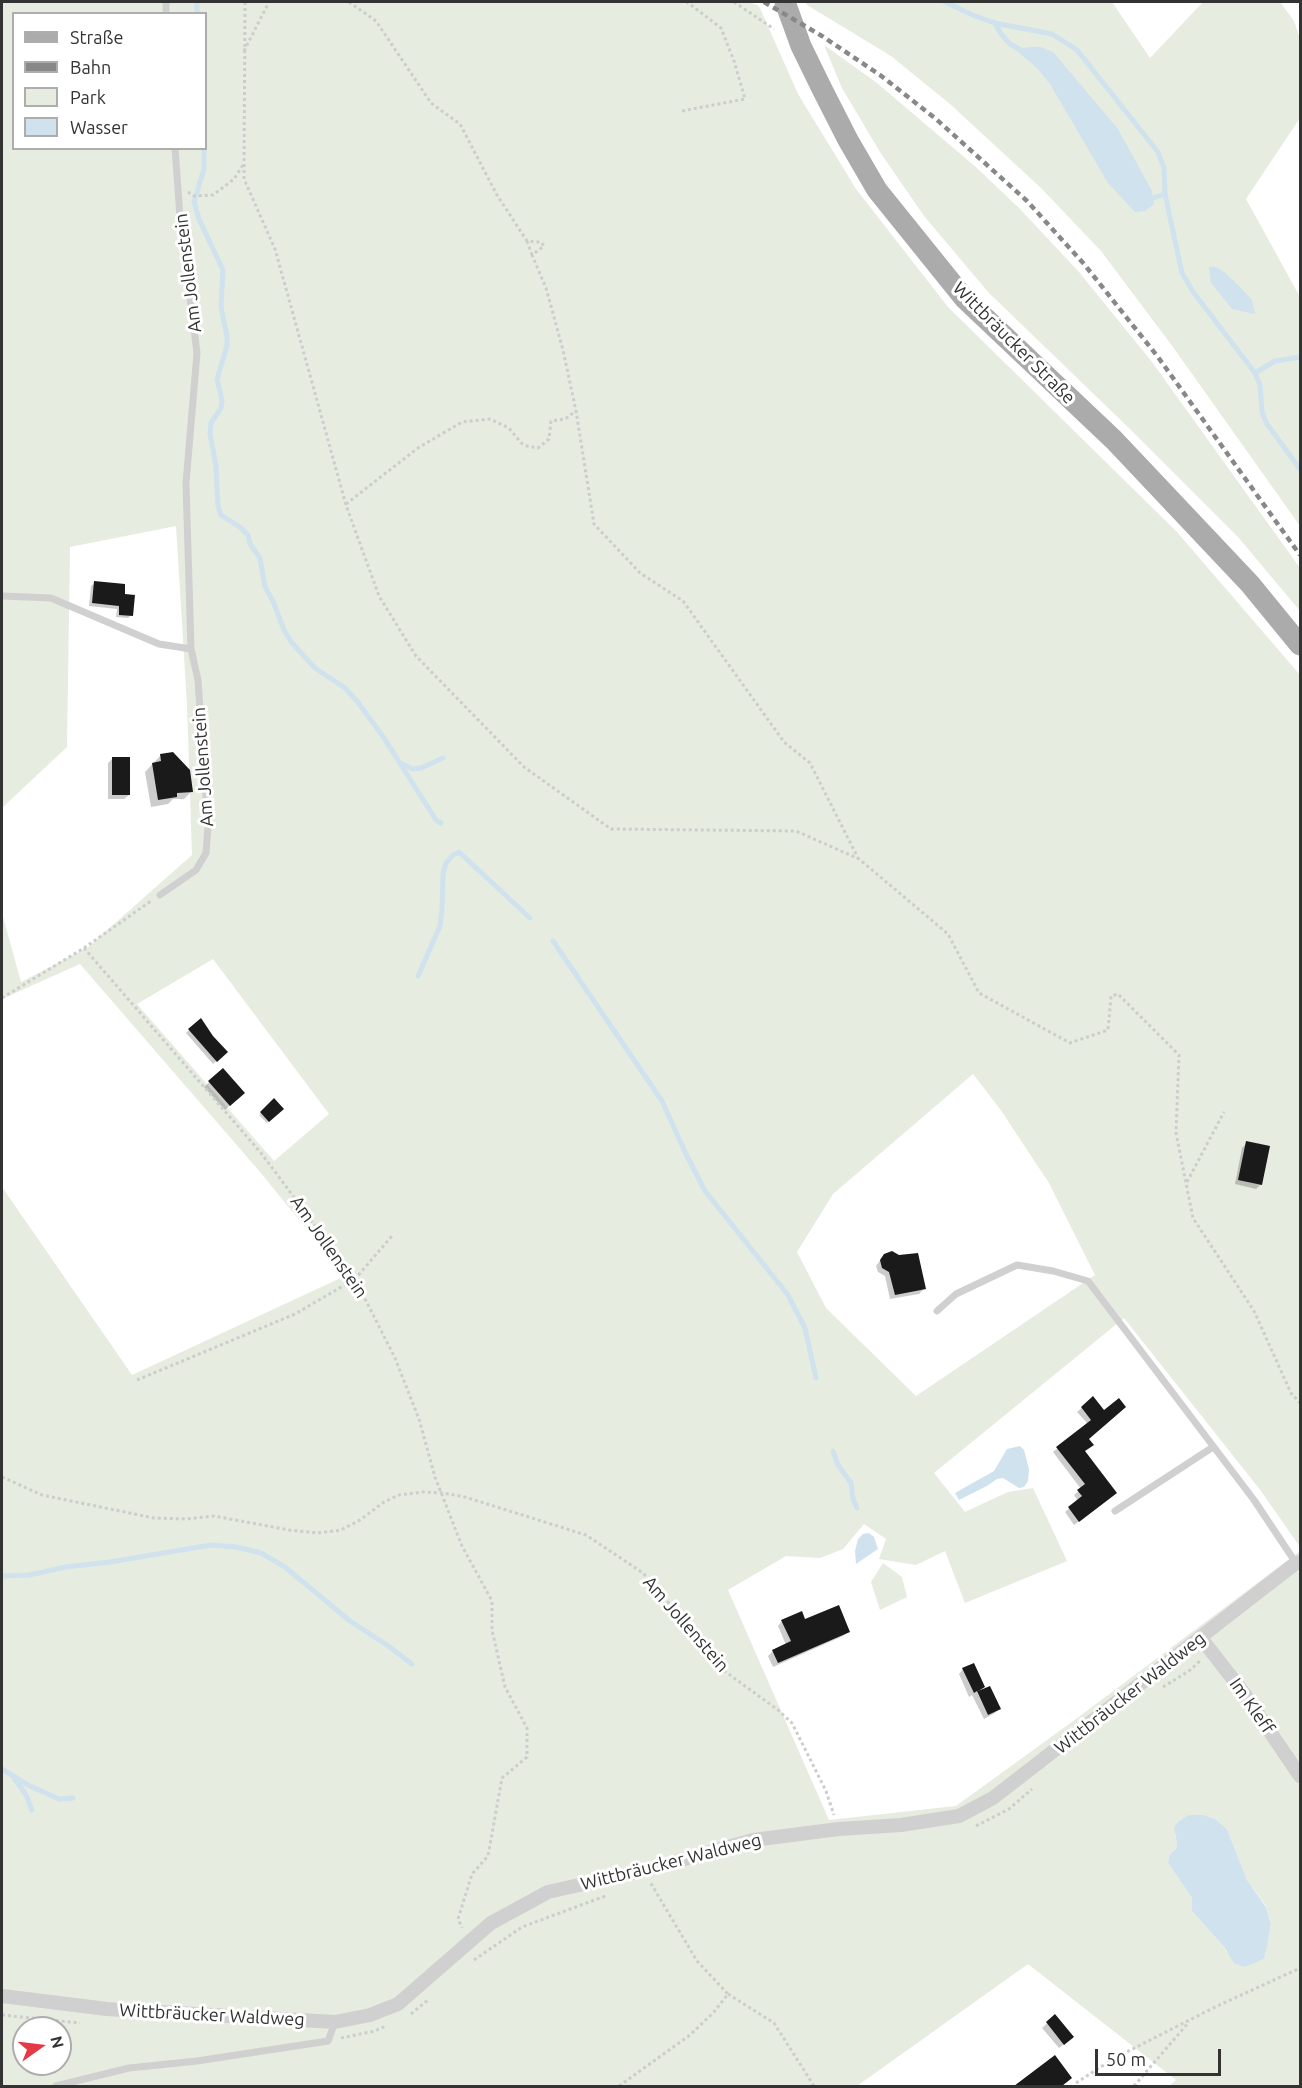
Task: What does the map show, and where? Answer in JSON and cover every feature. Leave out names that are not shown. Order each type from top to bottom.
[{"type":"main road","name":"Wittbräucker Straße","points":[[785,2],[801,45],[848,140],[877,190],[964,298],[1114,440],[1250,584],[1300,645]]},
{"type":"street","name":"Wittbräucker Waldweg","points":[[2,1996],[107,2009],[334,2022],[370,2015],[399,2004],[491,1923],[548,1892],[648,1876],[753,1840],[839,1829],[901,1825],[959,1816],[993,1798],[1298,1562]]},
{"type":"street","name":"Im Kleff","points":[[1201,1638],[1243,1692],[1300,1776]]},
{"type":"lane","name":"Am Jollenstein","points":[[160,894],[196,870],[206,853],[208,827],[198,680],[191,649],[186,483],[197,353],[175,150]]},
{"type":"lane","points":[[2,596],[51,598],[159,644],[191,649]]},
{"type":"lane","name":"Wittbräucker Waldweg","points":[[937,1311],[956,1294],[1017,1265],[1053,1271],[1088,1281],[1254,1500],[1298,1562]]},
{"type":"lane","points":[[1115,1511],[1213,1446]]},
{"type":"lane","points":[[56,2086],[129,2068],[197,2061],[328,2041],[334,2022]]},
{"type":"path","points":[[245,2],[244,179],[275,249],[346,505],[379,597],[416,656],[524,767],[611,830],[796,831],[859,859],[948,934],[979,993],[1070,1043],[1108,1030],[1111,996],[1118,994],[1179,1054],[1176,1133],[1193,1218],[1254,1311],[1291,1394],[1300,1403]]},
{"type":"path","points":[[244,51],[268,2]]},
{"type":"path","points":[[349,2],[376,21],[431,103],[460,124],[497,195],[527,241],[546,288],[563,350],[576,411],[594,524],[640,573],[684,600],[784,742],[810,763],[859,859]]},
{"type":"path","points":[[682,111],[745,99],[721,28],[687,2]]},
{"type":"path","points":[[734,2],[801,45]]},
{"type":"path","points":[[177,180],[187,192],[194,196],[213,195],[233,179],[244,163]]},
{"type":"path","points":[[527,241],[541,242],[544,246],[532,255]]},
{"type":"path","points":[[346,505],[418,448],[462,422],[490,418],[509,428],[521,443],[538,448],[549,439],[551,421],[565,419],[576,411]]},
{"type":"path","points":[[2,998],[84,948],[160,894]]},
{"type":"path","name":"Am Jollenstein","points":[[84,948],[261,1153],[355,1279],[395,1358],[419,1419],[435,1477],[443,1493],[465,1497],[586,1535],[643,1573],[691,1629],[719,1667],[792,1723],[826,1791],[839,1829]]},
{"type":"path","points":[[1186,1184],[1224,1112]]},
{"type":"path","points":[[137,1380],[295,1314],[355,1279],[392,1236]]},
{"type":"path","points":[[2,1477],[42,1495],[144,1516],[186,1519],[214,1516],[318,1533],[341,1530],[399,1495],[423,1492],[443,1493],[462,1546],[492,1601],[492,1630],[505,1687],[527,1728],[527,1757],[502,1778],[488,1856],[472,1874],[458,1919],[467,1943]]},
{"type":"path","points":[[641,1886],[648,1876],[697,1961],[728,1994],[774,2023],[814,2086]]},
{"type":"path","points":[[470,1962],[522,1927],[611,1895]]},
{"type":"path","points":[[1076,2083],[1113,2060],[1217,2006],[1300,1968]]},
{"type":"path","points":[[619,2086],[690,2035],[714,2012],[728,1994]]},
{"type":"path","points":[[1134,2086],[1191,2020]]},
{"type":"green space","points":[[2,2],[749,2],[759,6],[798,94],[856,189],[948,307],[1177,532],[1300,675],[1300,1547],[1261,1491],[1124,1318],[934,1473],[965,1512],[1008,1492],[1033,1488],[1067,1561],[965,1603],[945,1551],[916,1565],[879,1559],[886,1539],[864,1524],[843,1549],[820,1558],[786,1556],[728,1590],[829,1820],[956,1806],[1300,1551],[1300,2086],[1169,2086],[1176,2080],[1028,1964],[857,2086],[2,2086],[2,1187],[132,1375],[345,1276],[260,1172],[80,964],[2,999],[2,913],[21,982],[87,948],[192,855],[187,704],[176,526],[70,547],[67,747],[2,808]],"holes":[[[213,959],[329,1114],[274,1161],[137,1004]],[[973,1074],[1000,1109],[1049,1183],[1095,1275],[916,1396],[826,1308],[797,1252],[833,1194]],[[1204,1815],[1215,1819],[1227,1829],[1247,1880],[1266,1906],[1271,1924],[1268,1942],[1227,1953],[1192,1911],[1192,1898],[1168,1863],[1169,1855],[1176,1849],[1175,1834],[1189,1816]]]},
{"type":"green space","points":[[806,2],[1112,2],[1150,58],[1203,2],[1280,2],[1294,21],[1300,39],[1300,118],[1246,199],[1300,297],[1300,526],[1173,347],[1101,251],[1041,188],[950,104],[891,56],[807,5]]},
{"type":"green space","points":[[824,45],[877,83],[977,168],[1020,209],[1079,272],[1152,362],[1300,568],[1300,611],[1238,537],[989,293],[924,216],[880,152],[842,88]]},
{"type":"green space","points":[[883,1563],[902,1577],[907,1597],[880,1610],[871,1582]]},
{"type":"water","points":[[1041,47],[1053,52],[1118,129],[1152,191],[1154,204],[1145,211],[1135,212],[1108,183],[1050,84],[1037,68],[1017,51],[1021,48]]},
{"type":"water","points":[[1209,267],[1216,267],[1224,272],[1240,287],[1252,300],[1255,314],[1232,309],[1211,283]]},
{"type":"water","points":[[1020,1446],[1024,1450],[1029,1469],[1028,1481],[1024,1487],[1019,1488],[1003,1478],[997,1479],[959,1500],[955,1493],[994,1471],[1007,1449]]},
{"type":"water","points":[[869,1533],[874,1537],[878,1549],[856,1564],[855,1551],[858,1539],[863,1534]]},
{"type":"water","points":[[1189,1815],[1204,1815],[1215,1819],[1227,1829],[1247,1880],[1266,1907],[1271,1924],[1268,1942],[1264,1958],[1255,1963],[1244,1967],[1234,1963],[1224,1947],[1192,1911],[1192,1898],[1168,1863],[1169,1855],[1176,1849],[1174,1828],[1178,1822]]},
{"type":"building","points":[[94,581],[125,584],[125,594],[135,595],[133,616],[119,615],[119,606],[92,603]]},
{"type":"building","points":[[173,752],[190,770],[193,792],[177,793],[177,797],[158,800],[152,763],[161,761],[160,754]]},
{"type":"building","points":[[112,757],[130,757],[130,795],[112,795]]},
{"type":"building","points":[[201,1018],[228,1052],[217,1062],[188,1029]]},
{"type":"building","points":[[223,1068],[245,1093],[230,1106],[208,1081]]},
{"type":"building","points":[[274,1098],[284,1109],[269,1122],[260,1112]]},
{"type":"building","points":[[1246,1141],[1270,1146],[1262,1185],[1238,1180]]},
{"type":"building","points":[[892,1251],[899,1255],[918,1253],[926,1289],[895,1295],[889,1272],[882,1268],[880,1260],[884,1254]]},
{"type":"building","points":[[1093,1396],[1104,1410],[1119,1398],[1126,1407],[1089,1439],[1094,1445],[1085,1451],[1117,1493],[1079,1522],[1068,1507],[1082,1496],[1077,1490],[1085,1484],[1056,1447],[1091,1420],[1081,1407]]},
{"type":"building","points":[[839,1605],[850,1632],[778,1663],[772,1650],[791,1641],[781,1620],[802,1611],[805,1619]]},
{"type":"building","points":[[974,1663],[985,1687],[978,1691],[990,1686],[1001,1709],[988,1715],[977,1691],[974,1693],[962,1668]]},
{"type":"building","points":[[1055,2014],[1074,2037],[1064,2045],[1046,2022]]},
{"type":"building","points":[[1055,2055],[1072,2078],[1062,2086],[1014,2086]]},
{"type":"waterway","points":[[197,2],[197,12]]},
{"type":"waterway","points":[[945,2],[995,23],[1052,34],[1077,50],[1158,152],[1164,168],[1165,194],[1182,273],[1194,293],[1255,373],[1260,385],[1262,412],[1267,424],[1300,469]]},
{"type":"waterway","points":[[995,23],[1010,44],[1019,49]]},
{"type":"waterway","points":[[204,150],[204,169],[194,202],[199,219],[223,270],[221,307],[227,336],[227,346],[217,379],[222,400],[221,408],[211,423],[210,434],[221,515],[248,535],[250,544],[260,558],[265,587],[292,643],[315,668],[345,688],[357,701],[384,738],[436,820],[441,823]]},
{"type":"waterway","points":[[1153,198],[1165,194]]},
{"type":"waterway","points":[[1255,373],[1275,361],[1300,357]]},
{"type":"waterway","points":[[400,763],[413,769],[421,768],[443,758]]},
{"type":"waterway","points":[[418,976],[440,926],[443,874],[446,863],[453,855],[459,852],[530,918]]},
{"type":"waterway","points":[[553,941],[662,1101],[705,1191],[788,1295],[805,1328],[816,1378]]},
{"type":"waterway","points":[[833,1451],[838,1465],[851,1483],[857,1508]]},
{"type":"waterway","points":[[2,1576],[29,1575],[66,1567],[211,1545],[236,1547],[261,1553],[285,1567],[350,1621],[412,1664]]},
{"type":"waterway","points":[[2,1769],[28,1785],[59,1799],[73,1798]]},
{"type":"waterway","points":[[14,1778],[26,1795],[32,1810]]},
{"type":"railway","points":[[764,2],[822,36],[880,75],[936,119],[1027,201],[1084,264],[1158,357],[1300,555]]}]
